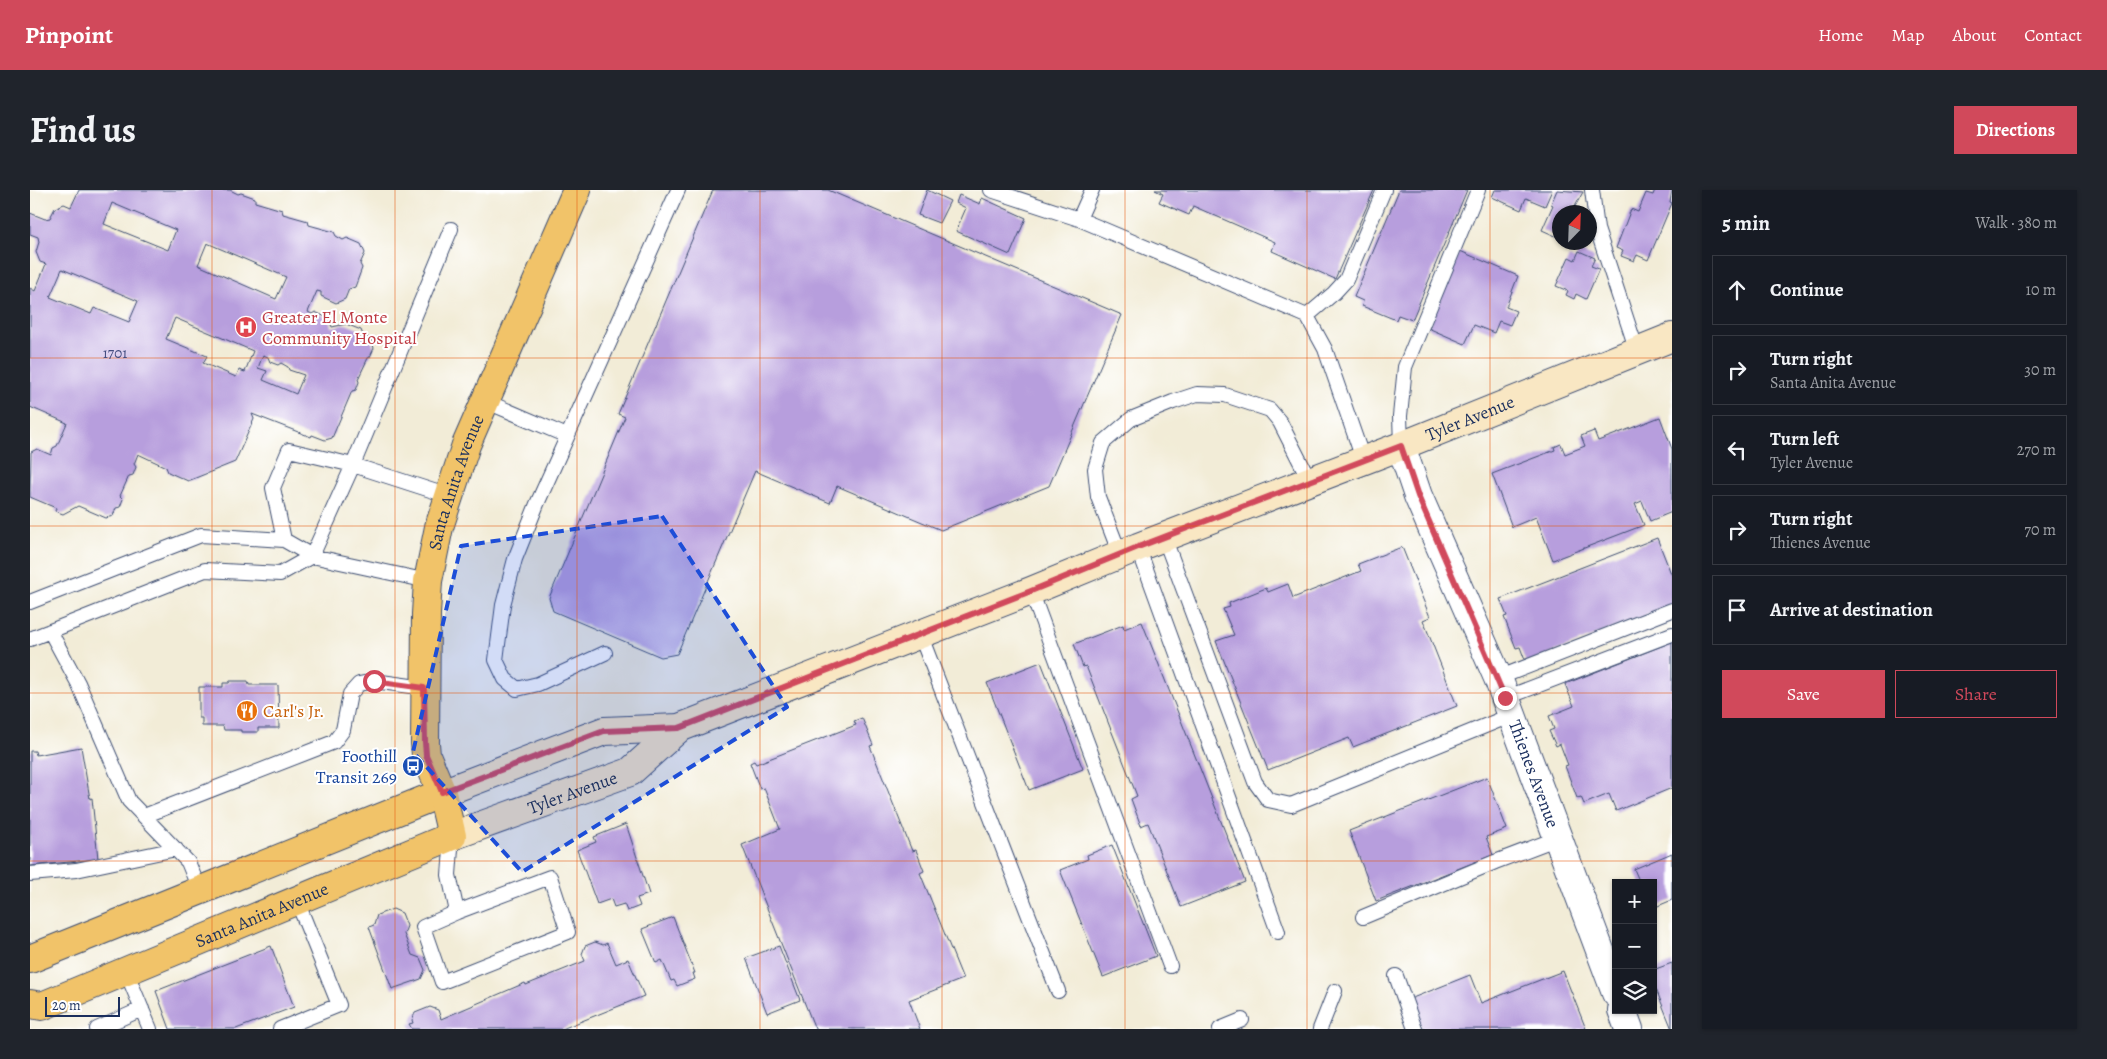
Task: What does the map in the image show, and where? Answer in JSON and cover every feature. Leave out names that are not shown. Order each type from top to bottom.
[{"type":"main road","name":"Santa Anita Avenue","points":[[30,1004],[42,1006],[452,836],[442,792],[426,755],[424,688],[428,581],[439,526],[466,445],[577,190]]},
{"type":"main road","name":"Tyler Avenue","points":[[442,792],[604,731],[679,728],[1401,446],[1672,337]]},
{"type":"main road","name":"Tyler Avenue","points":[[452,836],[630,772],[679,728]]},
{"type":"main road","points":[[30,959],[442,792]]},
{"type":"street","name":"Thienes Avenue","points":[[1401,446],[1418,496],[1505,697],[1612,982]]},
{"type":"street","points":[[1623,1014],[1629,1029]]},
{"type":"lane","points":[[606,653],[538,684],[517,689],[505,679],[496,660],[503,605],[515,559],[536,504],[678,190]]},
{"type":"lane","points":[[991,190],[1080,219],[1307,316],[1325,349],[1364,460]]},
{"type":"lane","points":[[1080,219],[1092,190]]},
{"type":"lane","points":[[1307,316],[1346,280],[1384,190]]},
{"type":"lane","points":[[1401,446],[1400,416],[1405,367],[1478,190]]},
{"type":"lane","points":[[1592,190],[1599,237],[1638,351]]},
{"type":"lane","points":[[30,639],[205,570],[280,574],[312,556],[353,465],[451,229]]},
{"type":"lane","points":[[1278,932],[1129,551],[1098,497],[1095,469],[1103,443],[1130,419],[1197,394],[1225,395],[1270,410],[1280,422],[1310,481]]},
{"type":"lane","points":[[485,401],[567,436]]},
{"type":"lane","points":[[284,540],[273,488],[289,450],[353,465],[449,496]]},
{"type":"lane","points":[[30,602],[201,535],[284,540],[312,556],[428,581]]},
{"type":"lane","points":[[1164,537],[1255,782],[1268,800],[1291,805],[1672,610]]},
{"type":"lane","points":[[1031,591],[1170,966]]},
{"type":"lane","points":[[50,631],[78,683],[129,801],[188,862],[200,890]]},
{"type":"lane","points":[[920,634],[1058,991]]},
{"type":"lane","points":[[1505,697],[1672,634]]},
{"type":"lane","points":[[144,816],[334,742],[344,730],[350,694],[359,684],[374,681],[424,688]]},
{"type":"lane","points":[[452,836],[449,875],[457,912]]},
{"type":"lane","points":[[1363,917],[1558,838]]},
{"type":"lane","points":[[30,874],[76,870],[176,849]]},
{"type":"lane","points":[[550,877],[568,932],[442,982],[423,927],[457,912],[550,877]]},
{"type":"lane","points":[[280,1029],[339,1005],[297,901]]},
{"type":"lane","points":[[126,971],[150,1029]]},
{"type":"lane","points":[[1396,976],[1416,1029]]},
{"type":"lane","points":[[1320,1029],[1335,991]]},
{"type":"lane","points":[[97,1029],[142,1009]]},
{"type":"lane","points":[[1220,1029],[1242,1020]]},
{"type":"highlighted area","points":[[662,516],[787,707],[522,872],[413,752],[461,546]]},
{"type":"building","name":"Greater El Monte Community Hospital","points":[[79,190],[230,190],[255,198],[255,202],[282,210],[283,214],[308,221],[309,225],[334,232],[336,236],[343,240],[347,238],[361,244],[365,253],[360,264],[362,268],[355,287],[349,289],[345,299],[336,303],[321,296],[321,292],[317,291],[308,312],[312,314],[315,312],[328,318],[332,327],[346,324],[361,330],[363,335],[371,339],[374,348],[358,379],[359,382],[356,390],[352,391],[332,438],[325,440],[312,435],[311,437],[252,414],[254,419],[235,462],[188,481],[168,472],[166,467],[138,454],[134,464],[136,467],[133,475],[129,476],[120,496],[123,499],[120,507],[116,508],[113,516],[106,518],[78,506],[63,514],[55,511],[56,508],[30,497],[31,452],[37,449],[51,455],[67,423],[30,407],[30,288],[35,291],[46,264],[40,262],[36,252],[39,242],[38,237],[30,234],[30,213],[45,219],[50,218],[55,208],[64,204],[71,207]],"holes":[[[112,203],[176,230],[168,250],[104,224]],[[207,243],[286,277],[276,299],[198,265]],[[62,269],[138,301],[129,322],[94,308],[91,314],[50,297]],[[175,318],[253,351],[245,372],[239,370],[236,377],[203,363],[207,356],[166,339]],[[263,355],[268,357],[270,362],[278,365],[281,363],[288,367],[289,370],[304,375],[296,394],[263,380],[267,371],[258,368]]]},
{"type":"building","points":[[713,190],[828,190],[1122,315],[1049,486],[941,530],[837,486],[830,503],[755,471],[677,654],[661,657],[553,611],[549,598],[625,417],[618,414]]},
{"type":"building","points":[[927,190],[950,201],[939,223],[918,215]]},
{"type":"building","points":[[1155,190],[1374,190],[1335,279],[1272,251],[1275,242],[1193,206],[1189,215],[1159,202],[1163,194]]},
{"type":"building","points":[[1399,190],[1467,190],[1412,320],[1398,315],[1396,320],[1362,306],[1363,301],[1354,297]]},
{"type":"building","points":[[1495,190],[1552,190],[1545,206],[1526,198],[1521,210],[1492,197]]},
{"type":"building","points":[[1557,190],[1583,192],[1576,205],[1551,204]]},
{"type":"building","points":[[1655,190],[1672,190],[1670,202],[1672,203],[1648,260],[1637,255],[1634,261],[1621,256],[1623,251],[1616,248],[1631,209],[1638,212],[1646,193],[1653,195]]},
{"type":"building","points":[[959,195],[980,204],[982,198],[1026,218],[1010,255],[956,231],[966,208],[956,203]]},
{"type":"building","points":[[1552,207],[1552,234],[1542,230]]},
{"type":"building","points":[[1460,251],[1518,276],[1506,307],[1516,311],[1510,325],[1499,321],[1494,333],[1474,325],[1465,344],[1428,328]]},
{"type":"building","points":[[1579,251],[1595,258],[1591,266],[1599,269],[1586,299],[1576,294],[1574,299],[1566,295],[1568,291],[1556,286],[1569,257],[1575,260]]},
{"type":"building","points":[[1660,417],[1672,449],[1672,512],[1650,521],[1642,501],[1635,504],[1644,525],[1553,560],[1536,517],[1512,527],[1492,474],[1555,450],[1554,447],[1561,444],[1565,454],[1585,446],[1581,436],[1594,431],[1598,441]]},
{"type":"building","points":[[1657,538],[1672,576],[1672,605],[1526,663],[1520,647],[1516,648],[1504,617],[1507,616],[1500,599]]},
{"type":"building","points":[[1402,547],[1430,617],[1423,620],[1457,706],[1353,747],[1349,738],[1268,770],[1216,641],[1234,635],[1223,609],[1230,607],[1229,603],[1266,588],[1268,592],[1288,584],[1293,598],[1361,571],[1358,564]]},
{"type":"building","points":[[1142,622],[1245,882],[1181,907],[1148,823],[1141,826],[1131,799],[1137,796],[1086,666],[1083,667],[1074,644],[1123,625],[1124,629]]},
{"type":"building","points":[[1672,642],[1672,788],[1616,811],[1609,794],[1584,804],[1581,797],[1577,798],[1565,766],[1568,765],[1560,744],[1556,746],[1549,731],[1554,729],[1549,716],[1574,706],[1565,684]]},
{"type":"building","points":[[1041,662],[1083,769],[1029,790],[987,683]]},
{"type":"building","points":[[230,681],[248,681],[249,685],[278,685],[279,728],[258,728],[258,732],[241,732],[241,730],[224,730],[223,726],[202,726],[202,718],[199,718],[199,687],[223,687],[223,683],[229,683]]},
{"type":"building","points":[[862,718],[873,745],[870,746],[912,851],[916,850],[924,871],[920,873],[963,979],[909,1000],[920,1029],[815,1029],[742,845],[780,829],[764,788],[760,789],[750,763],[754,761],[756,764],[856,725],[854,721]]},
{"type":"building","points":[[81,747],[90,799],[92,798],[98,859],[30,866],[30,751],[35,751],[36,755]]},
{"type":"building","points":[[1487,777],[1507,829],[1486,837],[1493,855],[1376,901],[1349,831]]},
{"type":"building","points":[[626,824],[649,894],[637,898],[640,906],[627,911],[624,904],[614,907],[611,899],[597,904],[577,850],[596,842],[594,837]]},
{"type":"building","points":[[1112,845],[1156,956],[1103,977],[1060,870],[1088,859],[1087,855]]},
{"type":"building","points":[[1672,853],[1672,900],[1657,906],[1657,879],[1638,879],[1634,869]]},
{"type":"building","points":[[393,909],[402,913],[407,926],[404,934],[412,955],[420,958],[425,970],[421,979],[392,989],[369,927],[374,925],[377,915]]},
{"type":"building","points":[[673,917],[695,973],[693,973],[695,979],[677,986],[674,980],[671,981],[662,960],[656,963],[642,929]]},
{"type":"building","points":[[595,942],[603,945],[607,943],[616,964],[628,959],[644,996],[562,1029],[412,1029],[409,1024],[413,1023],[412,1020],[415,1013],[430,1007],[438,1010],[441,1019],[525,983],[526,985],[585,961],[582,954],[585,946]]},
{"type":"building","points":[[271,946],[294,1007],[236,1029],[170,1029],[156,991]]},
{"type":"building","points":[[779,946],[800,1000],[767,1013],[746,958]]},
{"type":"building","points":[[1672,963],[1672,1029],[1657,992],[1657,969]]},
{"type":"building","points":[[1563,971],[1586,1029],[1422,1029],[1410,999],[1470,975],[1481,1003]]},
{"type":"place","name":"Greater El Monte Community Hospital","points":[[246,327]]},
{"type":"place","name":"Carl's Jr.","points":[[247,711]]},
{"type":"place","name":"Foothill Transit 269","points":[[413,766]]},
{"type":"route","points":[[374,681],[424,688],[426,755],[442,792],[604,731],[679,728],[1031,591],[1138,547],[1401,446],[1418,496],[1505,698]]}]
